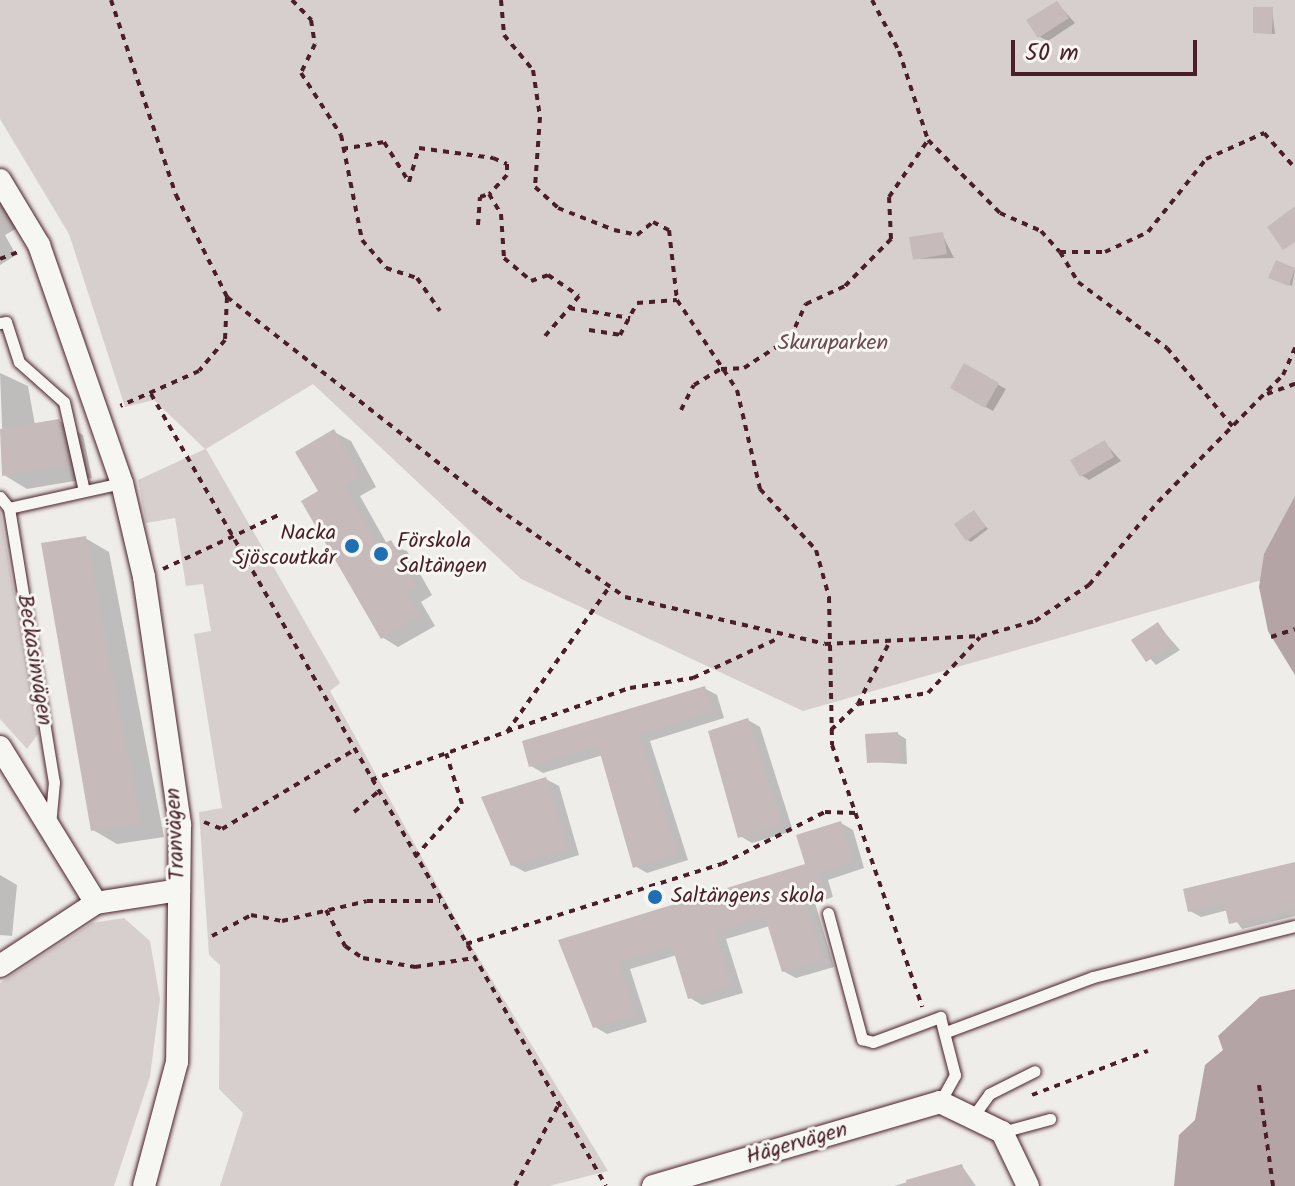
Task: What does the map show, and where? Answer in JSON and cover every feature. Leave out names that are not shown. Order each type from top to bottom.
[{"type":"street","name":"Tranvägen","points":[[0,180],[39,245],[122,483],[144,577],[180,825],[177,1062],[144,1186]]},
{"type":"street","points":[[0,747],[96,903]]},
{"type":"street","points":[[0,966],[96,903],[179,890]]},
{"type":"street","points":[[940,1102],[974,1115],[1002,1132],[1028,1186]]},
{"type":"street","name":"Hägervägen","points":[[653,1186],[940,1102]]},
{"type":"lane","points":[[0,323],[6,322],[19,362],[64,402],[84,491]]},
{"type":"lane","points":[[9,508],[122,483]]},
{"type":"lane","name":"Beckasinvägen","points":[[0,497],[9,508],[54,782],[50,827]]},
{"type":"lane","points":[[828,913],[862,1039],[873,1042],[940,1017],[955,1075],[940,1102]]},
{"type":"lane","points":[[946,1032],[1093,977],[1295,926]]},
{"type":"lane","points":[[974,1115],[989,1094],[1035,1071]]},
{"type":"lane","points":[[1002,1132],[1050,1119]]},
{"type":"path","points":[[111,0],[176,195],[227,297],[487,501],[625,597],[780,638],[825,644],[888,644],[981,636],[1035,621],[1089,585],[1265,394],[1295,348]]},
{"type":"path","points":[[292,0],[311,20],[315,44],[301,73],[342,149],[371,255],[417,278],[440,311]]},
{"type":"path","points":[[501,0],[504,35],[533,70],[540,117],[535,187],[558,208],[614,230],[637,235],[653,222],[669,230],[677,300],[721,369],[752,432],[748,454],[760,489],[816,550],[829,597],[825,644],[831,730],[855,813],[927,1022]]},
{"type":"path","points":[[872,0],[899,51],[928,140],[1000,213],[1041,231],[1060,252],[1078,282],[1167,348],[1233,427]]},
{"type":"path","points":[[1060,252],[1105,252],[1148,232],[1206,159],[1264,133],[1295,168]]},
{"type":"path","points":[[681,410],[694,385],[721,369],[744,368],[790,338],[806,304],[845,286],[891,239],[889,197],[928,140]]},
{"type":"path","points":[[342,149],[384,142],[409,182],[419,148],[493,158],[507,164],[507,175],[489,194],[480,197],[478,225]]},
{"type":"path","points":[[489,194],[501,214],[504,258],[531,281],[548,275],[579,296],[545,336]]},
{"type":"path","points":[[111,411],[199,371],[225,340],[227,297]]},
{"type":"path","points":[[589,330],[620,335],[637,303],[677,300]]},
{"type":"path","points":[[569,308],[630,318]]},
{"type":"path","points":[[1265,394],[1295,384]]},
{"type":"path","points":[[151,394],[232,540],[606,1186]]},
{"type":"path","points":[[144,577],[232,540],[281,514]]},
{"type":"path","points":[[506,734],[610,586]]},
{"type":"path","points":[[1271,637],[1295,629]]},
{"type":"path","points":[[858,704],[928,693],[981,636]]},
{"type":"path","points":[[371,780],[630,688],[693,678],[780,638]]},
{"type":"path","points":[[831,730],[858,704],[888,644]]},
{"type":"path","points":[[180,825],[204,822],[222,829],[354,750]]},
{"type":"path","points":[[415,857],[462,804],[446,753]]},
{"type":"path","points":[[354,812],[378,792]]},
{"type":"path","points":[[466,944],[722,864],[825,812],[855,813]]},
{"type":"path","points":[[212,936],[251,915],[282,921],[367,901],[440,901]]},
{"type":"path","points":[[326,910],[345,946],[363,958],[415,967],[474,958]]},
{"type":"path","points":[[1027,1096],[1148,1051]]},
{"type":"path","points":[[1259,1085],[1273,1186]]},
{"type":"path","points":[[515,1186],[559,1104]]},
{"type":"green space","name":"Skuruparken","points":[[0,0],[1295,0],[1295,506],[1264,556],[1262,580],[803,711],[521,579],[313,384],[206,449],[340,683],[330,691],[463,932],[608,1171],[549,1186],[220,1186],[243,1113],[219,1089],[220,965],[209,955],[199,812],[222,808],[194,634],[211,631],[203,584],[186,586],[175,518],[146,523],[138,480],[205,449],[154,400],[125,407],[69,234],[0,119]]},
{"type":"green space","points":[[0,510],[38,734],[27,749],[0,719]]},
{"type":"green space","points":[[124,918],[150,941],[160,999],[150,1077],[114,1186],[0,1186],[0,983],[92,923]]},
{"type":"shaded area","points":[[1295,496],[1295,675],[1268,631],[1259,587],[1264,554]]},
{"type":"shaded area","points":[[1295,989],[1295,1186],[1174,1186],[1179,1135],[1195,1120],[1205,1065],[1223,1050],[1218,1036],[1260,997]]},
{"type":"building","points":[[1057,1],[1069,18],[1038,38],[1026,20]]},
{"type":"building","points":[[1253,7],[1273,7],[1272,34],[1253,33]]},
{"type":"building","points":[[1295,206],[1295,242],[1283,250],[1267,227]]},
{"type":"building","points":[[943,232],[947,254],[913,260],[909,237]]},
{"type":"building","points":[[1276,260],[1295,268],[1289,286],[1268,278]]},
{"type":"building","points":[[964,363],[999,383],[985,408],[950,388]]},
{"type":"building","points":[[59,419],[69,465],[2,476],[0,429]]},
{"type":"building","name":"Nacka Sjöscoutkår","points":[[334,429],[361,477],[344,486],[379,546],[391,540],[417,586],[406,592],[420,616],[381,639],[301,501],[318,491],[295,452]]},
{"type":"building","points":[[1105,440],[1114,457],[1080,477],[1070,460]]},
{"type":"building","points":[[974,510],[986,527],[966,541],[954,524]]},
{"type":"building","points":[[86,536],[141,824],[91,831],[41,543]]},
{"type":"building","points":[[1158,622],[1173,645],[1146,662],[1131,640]]},
{"type":"building","points":[[705,686],[713,712],[639,734],[677,854],[633,868],[598,746],[529,767],[522,741]]},
{"type":"building","points":[[748,718],[782,824],[738,838],[708,731]]},
{"type":"building","points":[[898,732],[900,761],[867,763],[865,734]]},
{"type":"building","points":[[546,777],[568,849],[511,866],[481,797]]},
{"type":"building","points":[[841,821],[853,862],[817,873],[822,891],[804,896],[823,960],[782,972],[765,917],[715,932],[731,986],[688,999],[672,946],[619,962],[635,1016],[593,1028],[558,940],[805,864],[796,835]]},
{"type":"building","points":[[1295,862],[1295,909],[1229,924],[1224,903],[1188,912],[1183,889]]},
{"type":"building","points":[[962,1164],[969,1186],[907,1186],[906,1180]]},
{"type":"place","name":"Nacka Sjöscoutkår","points":[[352,546]]},
{"type":"place","name":"Förskola Saltängen","points":[[381,554]]},
{"type":"place","name":"Saltängens skola","points":[[655,897]]}]
